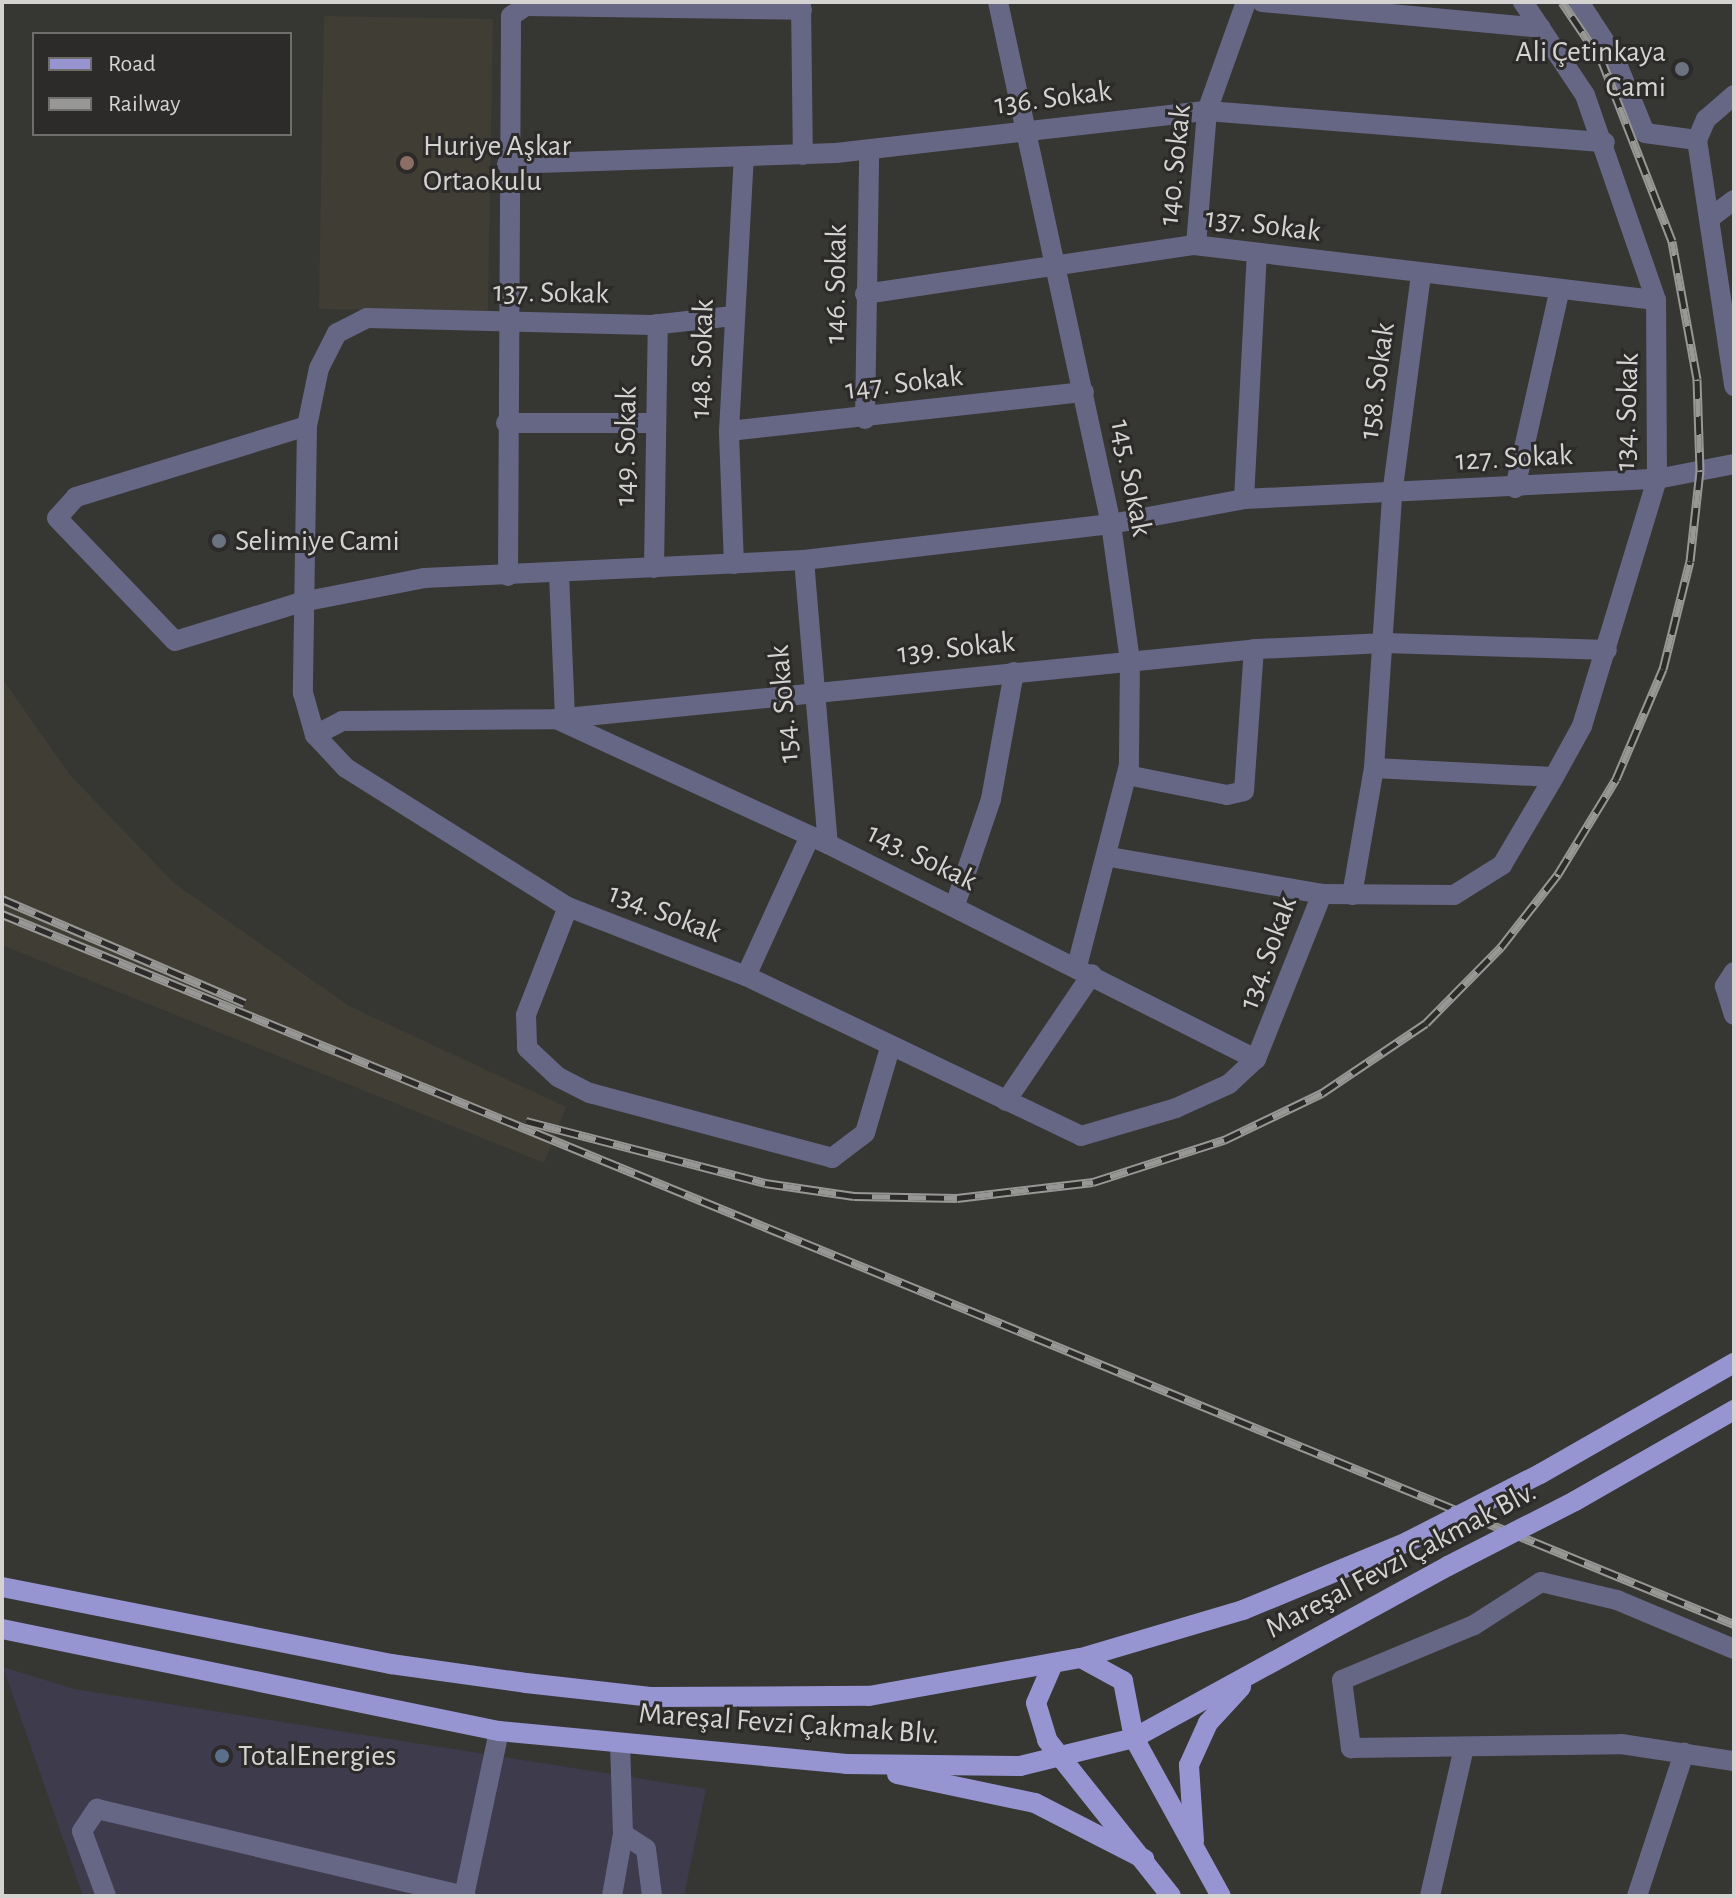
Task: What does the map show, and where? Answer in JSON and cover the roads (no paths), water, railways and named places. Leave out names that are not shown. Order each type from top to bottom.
[{"type":"main road","name":"Mareşal Fevzi Çakmak Blv.","points":[[2,1587],[391,1664],[650,1697],[869,1696],[1052,1666],[1243,1610],[1407,1542],[1540,1474],[1734,1363]]},
{"type":"main road","name":"Mareşal Fevzi Çakmak Blv.","points":[[2,1629],[499,1731],[846,1764],[1064,1761],[1134,1738],[1448,1566],[1575,1501],[1734,1410]]},
{"type":"main road","points":[[1081,1658],[1123,1681],[1134,1738],[1221,1896]]},
{"type":"main road","points":[[1052,1666],[1036,1703],[1047,1740],[1171,1896]]},
{"type":"main road","points":[[1196,1853],[1189,1765],[1208,1723],[1250,1677]]},
{"type":"main road","points":[[846,1764],[1035,1803],[1144,1859]]},
{"type":"street","name":"145. Sokak","points":[[998,2],[1024,131],[1058,266],[1111,524],[1130,661],[1127,775],[1084,970],[1006,1101]]},
{"type":"street","name":"140. Sokak","points":[[1196,245],[1207,111],[1246,2]]},
{"type":"street","points":[[1262,2],[1541,28]]},
{"type":"street","name":"134. Sokak","points":[[1110,857],[1322,894],[1437,897],[1482,883],[1502,865],[1582,726],[1657,479],[1656,300],[1605,142],[1585,95],[1523,2]]},
{"type":"street","points":[[1579,2],[1613,54],[1645,133],[1697,140]]},
{"type":"street","points":[[508,576],[504,322],[511,16],[526,6],[802,6],[803,155]]},
{"type":"street","points":[[1734,95],[1706,119],[1697,140],[1734,386]]},
{"type":"street","name":"136. Sokak","points":[[507,164],[803,155],[1207,111],[1605,142]]},
{"type":"street","name":"146. Sokak","points":[[865,419],[869,150]]},
{"type":"street","name":"148. Sokak","points":[[734,564],[729,431],[744,156]]},
{"type":"street","points":[[1710,218],[1734,200]]},
{"type":"street","name":"137. Sokak","points":[[865,294],[1196,245],[1656,300]]},
{"type":"street","points":[[1244,499],[1257,254]]},
{"type":"street","name":"158. Sokak","points":[[1374,768],[1385,643],[1392,495],[1421,274]]},
{"type":"street","points":[[1515,488],[1560,289]]},
{"type":"street","name":"137. Sokak","points":[[367,318],[658,324],[733,316]]},
{"type":"street","name":"134. Sokak","points":[[367,318],[337,333],[319,368],[307,426],[303,693],[315,735],[346,768],[568,907],[746,976],[1062,1130],[1092,1136],[1229,1084],[1256,1059],[1322,894]]},
{"type":"street","name":"149. Sokak","points":[[654,568],[658,324]]},
{"type":"street","name":"147. Sokak","points":[[729,431],[865,419],[1084,392]]},
{"type":"street","points":[[506,423],[656,423]]},
{"type":"street","name":"127. Sokak","points":[[307,426],[76,497],[57,518],[175,641],[302,602],[424,578],[804,560],[1111,524],[1244,499],[1392,495],[1657,479],[1734,464]]},
{"type":"street","name":"154. Sokak","points":[[804,560],[819,840]]},
{"type":"street","points":[[559,574],[561,719]]},
{"type":"street","name":"139. Sokak","points":[[315,735],[342,721],[561,719],[1254,649],[1385,643],[1607,650]]},
{"type":"street","points":[[1127,775],[1227,795],[1244,791],[1254,649]]},
{"type":"street","points":[[955,905],[991,799],[1014,672]]},
{"type":"street","name":"143. Sokak","points":[[561,719],[955,905],[1256,1059]]},
{"type":"street","points":[[1352,895],[1374,768],[1554,777]]},
{"type":"street","points":[[746,976],[819,840]]},
{"type":"street","points":[[568,907],[526,1015],[527,1048],[558,1077],[590,1093],[832,1158],[865,1133],[890,1048]]},
{"type":"street","points":[[1731,1009],[1734,972]]},
{"type":"street","points":[[1734,1649],[1617,1600],[1541,1582],[1474,1625],[1342,1680],[1351,1748],[1621,1744],[1734,1761]]},
{"type":"street","points":[[106,1896],[82,1831],[97,1809],[465,1896],[499,1731]]},
{"type":"street","points":[[612,1896],[623,1834],[620,1743]]},
{"type":"street","points":[[1430,1896],[1464,1747]]},
{"type":"street","points":[[1637,1896],[1684,1753]]},
{"type":"street","points":[[623,1834],[646,1849],[652,1896]]},
{"type":"railway","points":[[526,1121],[765,1183],[854,1196],[957,1198],[1093,1182],[1224,1140],[1322,1093],[1426,1023],[1501,947],[1558,874],[1616,779],[1663,669],[1690,561],[1700,470],[1697,379],[1672,241],[1602,61],[1562,2]]},
{"type":"railway","points":[[2,899],[245,1003]]},
{"type":"railway","points":[[2,914],[1734,1624]]},
{"type":"place","name":"Ali Çetinkaya Cami","points":[[1682,69]]},
{"type":"place","name":"Huriye Aşkar Ortaokulu","points":[[407,163]]},
{"type":"place","name":"Selimiye Cami","points":[[219,541]]},
{"type":"place","name":"TotalEnergies","points":[[222,1756]]}]
